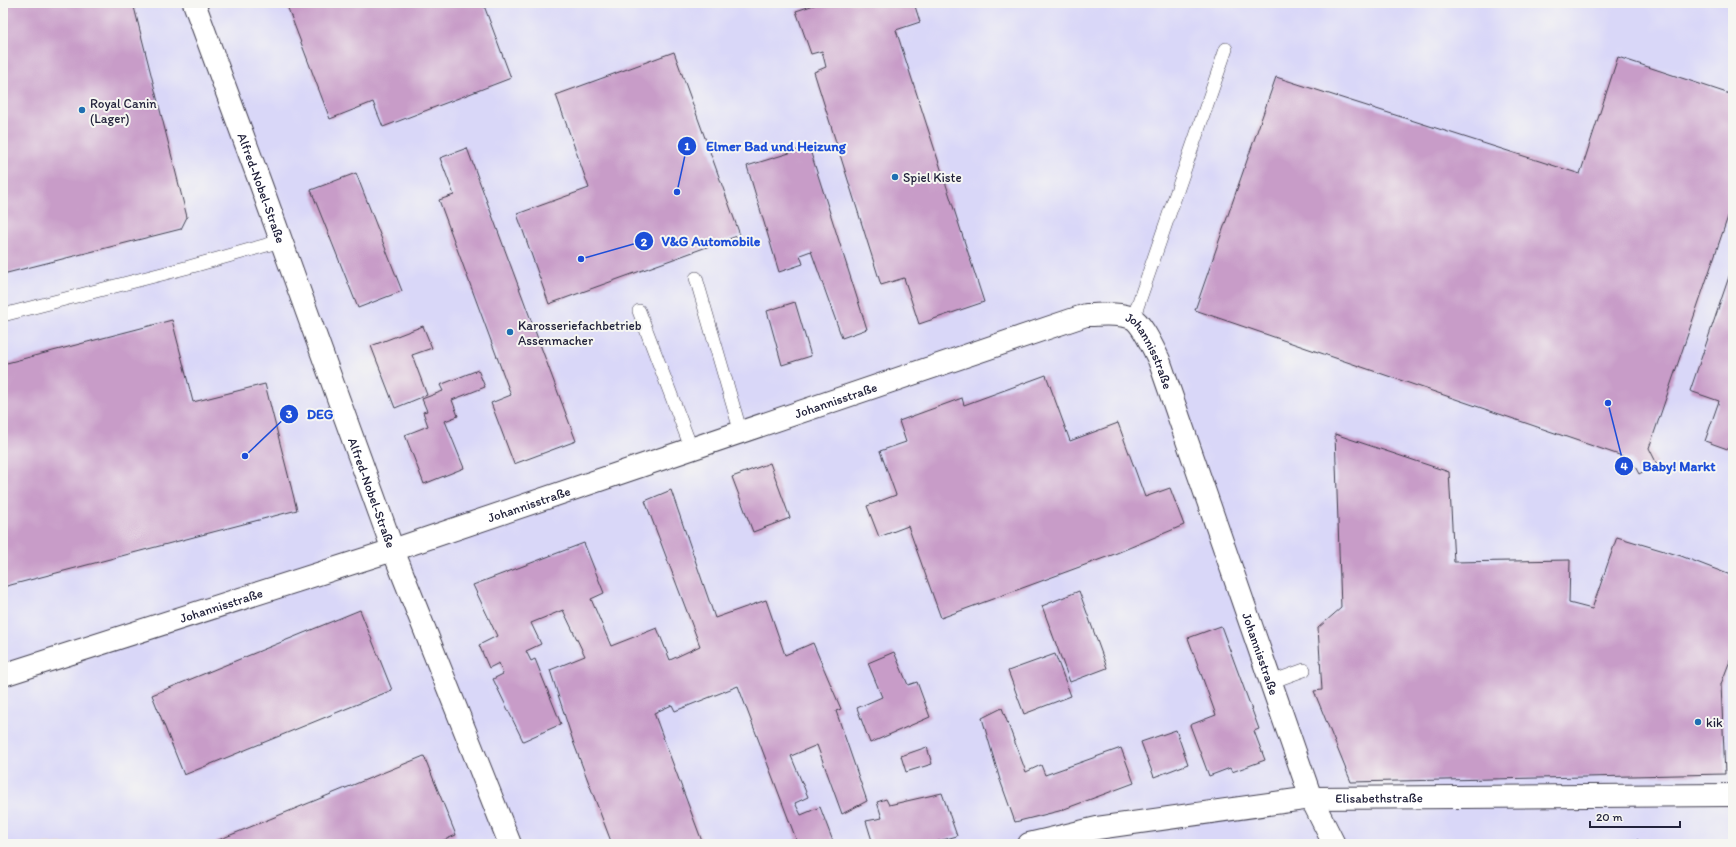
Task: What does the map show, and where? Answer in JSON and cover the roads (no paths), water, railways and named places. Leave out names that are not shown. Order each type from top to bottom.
[{"type":"street","name":"Alfred-Nobel-Straße","points":[[194,3],[393,550],[510,844]]},
{"type":"street","name":"Johannisstraße","points":[[3,675],[393,550],[692,450],[1086,315],[1116,314],[1133,319],[1147,336],[1159,360],[1311,798],[1334,844]]},
{"type":"street","name":"Elisabethstraße","points":[[1029,844],[1097,828],[1311,798],[1733,795]]},
{"type":"lane","points":[[1133,319],[1226,49]]},
{"type":"lane","points":[[3,315],[188,267],[281,241]]},
{"type":"lane","points":[[696,278],[741,433]]},
{"type":"lane","points":[[639,311],[692,450]]},
{"type":"lane","points":[[1271,682],[1304,670]]},
{"type":"place","name":"Royal Canin (Lager)","points":[[82,110]]},
{"type":"place","name":"Spiel Kiste","points":[[895,177]]},
{"type":"place","name":"Elmer Bad und Heizung","points":[[677,192]]},
{"type":"place","name":"V&G Automobile","points":[[581,259]]},
{"type":"place","name":"Karosseriefachbetrieb Assenmacher","points":[[510,332]]},
{"type":"place","name":"Baby! Markt","points":[[1608,403]]},
{"type":"place","name":"DEG","points":[[245,456]]},
{"type":"place","name":"kik","points":[[1698,722]]}]
